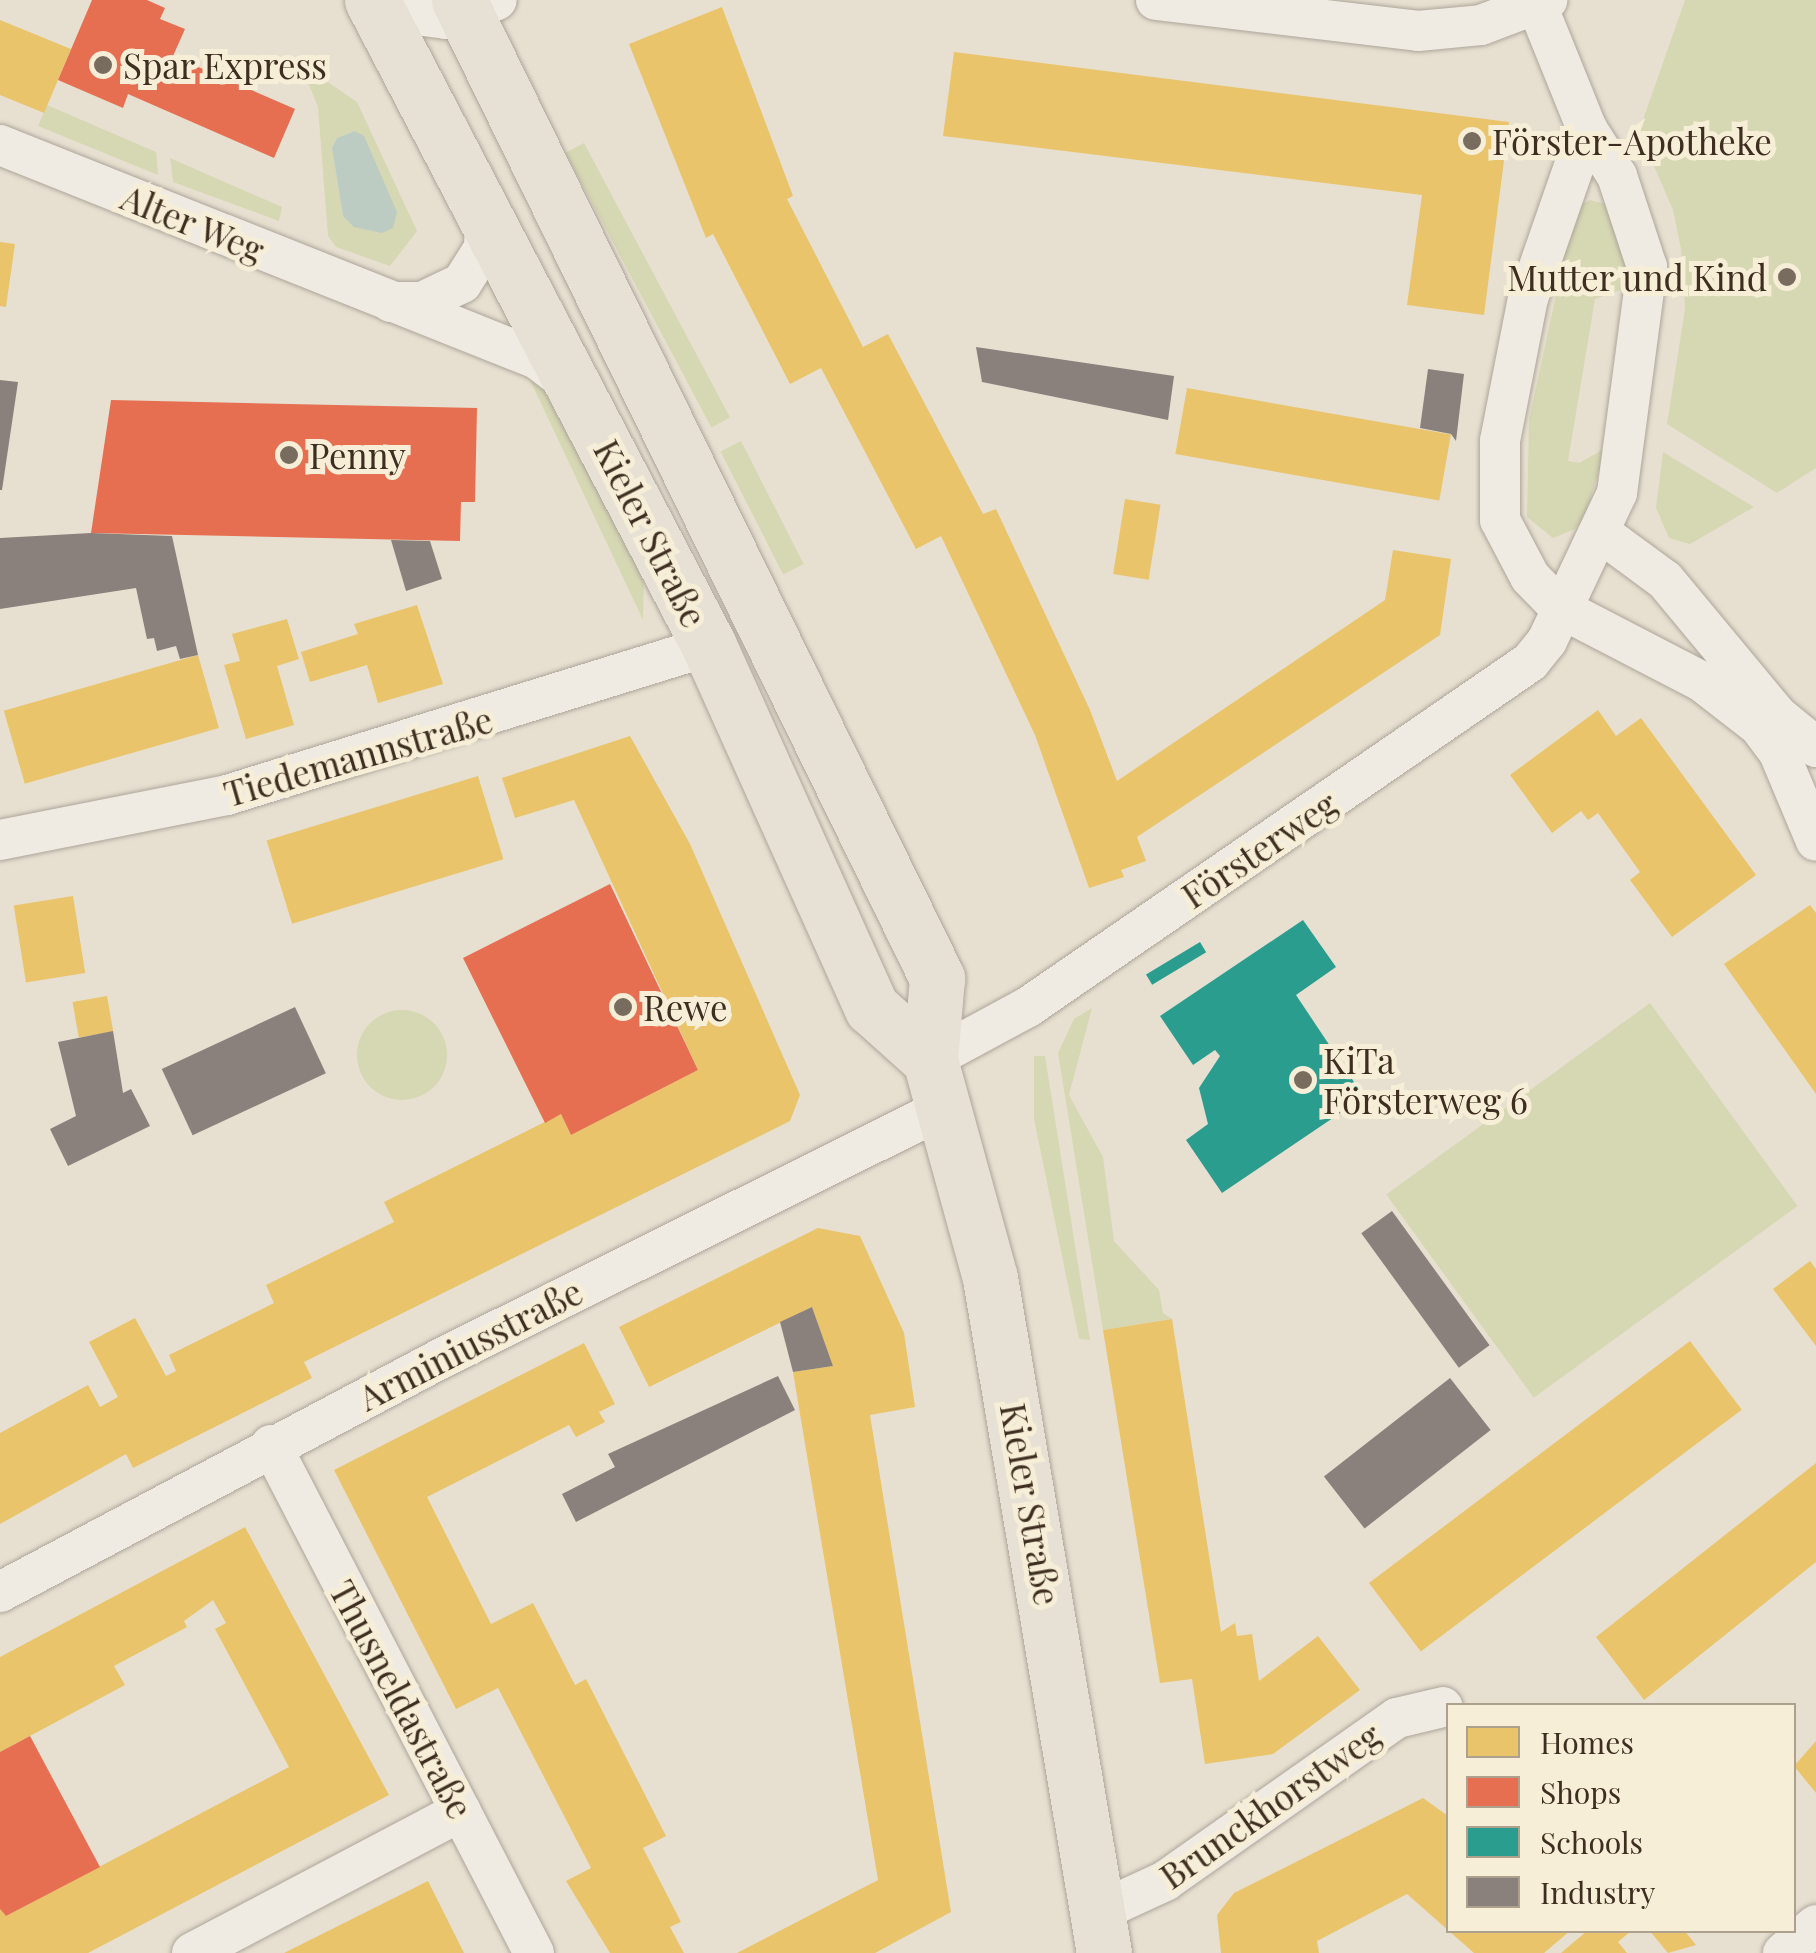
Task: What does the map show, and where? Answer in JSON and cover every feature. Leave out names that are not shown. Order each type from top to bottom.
[{"type":"main road","name":"Kieler Straße","points":[[375,3],[709,646],[872,1008],[938,1084]]},
{"type":"main road","name":"Kieler Straße","points":[[474,5],[937,978],[938,1084],[997,1318],[1101,1932]]},
{"type":"street","points":[[1156,0],[1418,31],[1481,25],[1540,2]]},
{"type":"street","name":"Försterweg","points":[[938,1084],[1028,1007],[1530,662],[1601,533],[1626,454],[1647,267],[1617,176],[1587,130],[1540,2]]},
{"type":"street","points":[[375,3],[427,19],[474,5]]},
{"type":"street","points":[[1587,130],[1540,249],[1500,442],[1500,520],[1530,577],[1560,608],[1701,681],[1759,726],[1780,753],[1816,841]]},
{"type":"street","name":"Alter Weg","points":[[0,145],[536,360],[579,394]]},
{"type":"street","name":"Alter Weg","points":[[387,302],[422,302],[462,283],[484,248],[485,213]]},
{"type":"street","points":[[1601,533],[1665,580],[1778,716],[1816,747]]},
{"type":"street","name":"Tiedemannstraße","points":[[0,840],[227,795],[709,646]]},
{"type":"street","name":"Arminiusstraße","points":[[0,1592],[938,1084]]},
{"type":"street","name":"Thusneldastraße","points":[[271,1446],[534,1953]]},
{"type":"street","name":"Brunckhorstweg","points":[[1101,1932],[1165,1881],[1397,1718],[1442,1707]]},
{"type":"street","points":[[192,1953],[461,1811]]},
{"type":"street","points":[[1782,1953],[1816,1924]]},
{"type":"green space","points":[[1685,0],[1816,0],[1816,468],[1777,493],[1667,424],[1685,309],[1681,249],[1673,210],[1639,131]]},
{"type":"green space","points":[[300,63],[357,102],[417,231],[390,266],[336,247],[328,236],[318,107]],"holes":[[[355,131],[397,212],[343,216],[332,148],[337,138]]]},
{"type":"green space","points":[[47,105],[156,152],[158,175],[38,126]]},
{"type":"green space","points":[[584,143],[730,418],[711,427],[565,153]]},
{"type":"green space","points":[[170,158],[282,207],[279,221],[173,182]]},
{"type":"green space","points":[[1590,200],[1605,204],[1617,221],[1631,286],[1595,299],[1568,461],[1579,463],[1606,448],[1585,515],[1575,529],[1553,538],[1527,517],[1529,420],[1575,208]]},
{"type":"green space","points":[[530,380],[549,392],[644,579],[643,620]]},
{"type":"green space","points":[[741,441],[804,564],[783,574],[721,451]]},
{"type":"green space","points":[[1663,452],[1754,507],[1690,544],[1669,538],[1656,508]]},
{"type":"green space","points":[[1650,1003],[1798,1206],[1534,1398],[1386,1195]]},
{"type":"green space","points":[[1092,1008],[1069,1095],[1103,1157],[1114,1241],[1159,1290],[1163,1313],[1172,1319],[1103,1330],[1058,1053],[1074,1019]]},
{"type":"green space","points":[[402,1010],[427,1018],[439,1030],[447,1055],[439,1080],[427,1092],[402,1100],[377,1092],[365,1080],[357,1055],[365,1030],[377,1018]]},
{"type":"green space","points":[[1034,1056],[1045,1056],[1090,1340],[1079,1339],[1034,1119]]},
{"type":"shaded area","points":[[355,131],[364,136],[397,212],[393,228],[382,233],[354,227],[343,216],[332,148],[337,138]]},
{"type":"building: Homes","points":[[722,7],[793,196],[787,199],[863,347],[888,334],[983,514],[996,509],[1090,710],[1117,781],[1385,600],[1393,550],[1451,559],[1440,635],[1137,837],[1146,861],[1121,870],[1124,877],[1089,888],[1035,735],[941,536],[916,549],[821,368],[790,384],[713,234],[706,238],[629,44]]},
{"type":"building: Homes","points":[[0,20],[71,49],[44,113],[0,95]]},
{"type":"building: Homes","points":[[954,52],[1509,122],[1484,315],[1407,305],[1422,195],[943,136]]},
{"type":"building: Homes","points":[[0,242],[15,244],[6,307],[0,306]]},
{"type":"building: Homes","points":[[1187,388],[1451,435],[1439,501],[1175,454]]},
{"type":"building: Homes","points":[[1125,499],[1161,505],[1149,580],[1113,574]]},
{"type":"building: Homes","points":[[417,605],[443,684],[378,703],[367,665],[310,682],[301,652],[358,634],[354,624]]},
{"type":"building: Homes","points":[[287,619],[299,659],[277,666],[294,725],[246,739],[224,665],[240,661],[232,634]]},
{"type":"building: Homes","points":[[198,655],[219,728],[25,784],[4,711]]},
{"type":"building: Homes","points":[[1598,710],[1616,736],[1641,718],[1756,875],[1672,937],[1630,880],[1640,872],[1598,813],[1588,820],[1581,811],[1552,833],[1510,775]]},
{"type":"building: Homes","points":[[630,736],[690,844],[800,1095],[790,1121],[304,1362],[312,1378],[133,1468],[126,1454],[0,1524],[0,1433],[88,1385],[100,1407],[118,1397],[89,1342],[135,1318],[166,1376],[176,1371],[169,1355],[274,1303],[266,1285],[394,1222],[384,1202],[561,1114],[571,1135],[698,1070],[574,800],[515,818],[502,778]]},
{"type":"building: Homes","points":[[478,776],[503,859],[292,924],[267,841]]},
{"type":"building: Homes","points":[[73,896],[85,973],[26,982],[14,905]]},
{"type":"building: Homes","points":[[1810,905],[1816,913],[1816,1094],[1724,964]]},
{"type":"building: Homes","points":[[107,996],[113,1031],[79,1038],[73,1002]]},
{"type":"building: Homes","points":[[818,1228],[860,1236],[904,1333],[915,1407],[870,1415],[951,1912],[875,1953],[737,1953],[878,1880],[793,1372],[833,1366],[812,1307],[649,1387],[619,1327]]},
{"type":"building: Homes","points":[[1810,1261],[1816,1269],[1816,1346],[1773,1289]]},
{"type":"building: Homes","points":[[1172,1319],[1221,1632],[1235,1623],[1237,1636],[1252,1634],[1259,1681],[1318,1636],[1360,1690],[1273,1754],[1205,1764],[1192,1679],[1160,1683],[1103,1330]]},
{"type":"building: Homes","points":[[1690,1341],[1742,1410],[1421,1652],[1369,1583]]},
{"type":"building: Homes","points":[[584,1343],[615,1404],[599,1412],[605,1422],[576,1437],[569,1425],[427,1497],[491,1624],[533,1603],[575,1685],[586,1679],[666,1836],[643,1848],[681,1922],[670,1927],[684,1953],[610,1953],[566,1881],[591,1868],[498,1688],[456,1709],[334,1470]]},
{"type":"building: Homes","points":[[1816,1463],[1816,1562],[1644,1700],[1596,1637]]},
{"type":"building: Homes","points":[[245,1527],[389,1795],[88,1953],[0,1953],[0,1909],[6,1916],[289,1767],[215,1629],[226,1623],[213,1600],[184,1621],[187,1627],[114,1666],[125,1685],[0,1752],[0,1657]]},
{"type":"building: Homes","points":[[1816,1741],[1816,1793],[1796,1768]]},
{"type":"building: Homes","points":[[1423,1798],[1446,1815],[1446,1928],[1407,1894],[1317,1941],[1319,1953],[1221,1953],[1217,1915],[1234,1893]]},
{"type":"building: Homes","points":[[428,1881],[464,1953],[284,1953]]},
{"type":"building: Homes","points":[[1451,1933],[1567,1933],[1544,1953],[1474,1953]]},
{"type":"building: Homes","points":[[1584,1933],[1628,1933],[1618,1942],[1627,1953],[1561,1953]]},
{"type":"building: Homes","points":[[1651,1933],[1686,1933],[1696,1945],[1668,1953]]},
{"type":"building: Shops","points":[[92,0],[147,0],[165,8],[160,19],[185,29],[173,56],[295,109],[274,158],[128,94],[123,108],[58,80]]},
{"type":"building: Shops","name":"Penny","points":[[111,400],[477,408],[475,502],[461,502],[460,541],[91,533]]},
{"type":"building: Shops","points":[[610,884],[698,1070],[571,1135],[561,1114],[545,1123],[463,958]]},
{"type":"building: Shops","points":[[30,1736],[100,1867],[6,1916],[0,1909],[0,1752]]},
{"type":"building: Schools","points":[[1303,920],[1336,967],[1296,995],[1364,1097],[1222,1193],[1186,1140],[1208,1124],[1199,1088],[1220,1056],[1215,1050],[1193,1065],[1160,1016]]},
{"type":"building: Schools","points":[[1200,942],[1206,952],[1152,985],[1146,974]]},
{"type":"building: Industry","points":[[976,347],[1174,376],[1168,420],[982,382]]},
{"type":"building: Industry","points":[[1428,369],[1464,374],[1456,441],[1451,434],[1420,428]]},
{"type":"building: Industry","points":[[0,380],[18,382],[2,490],[0,490]]},
{"type":"building: Industry","points":[[91,533],[172,536],[198,655],[180,659],[176,646],[157,651],[154,638],[147,639],[136,588],[0,609],[0,538]]},
{"type":"building: Industry","points":[[391,540],[430,541],[442,579],[406,591]]},
{"type":"building: Industry","points":[[295,1007],[326,1073],[193,1135],[162,1069]]},
{"type":"building: Industry","points":[[113,1031],[123,1093],[131,1089],[150,1126],[68,1166],[50,1129],[76,1116],[58,1042]]},
{"type":"building: Industry","points":[[1392,1211],[1490,1345],[1459,1368],[1361,1233]]},
{"type":"building: Industry","points":[[812,1307],[833,1366],[793,1372],[780,1322]]},
{"type":"building: Industry","points":[[778,1376],[795,1410],[576,1522],[562,1494],[615,1467],[608,1454]]},
{"type":"building: Industry","points":[[1450,1378],[1491,1430],[1365,1529],[1324,1477]]},
{"type":"place","name":"Spar Express","points":[[103,65]]},
{"type":"place","name":"Förster-Apotheke","points":[[1472,141]]},
{"type":"place","name":"Mutter und Kind","points":[[1787,277]]},
{"type":"place","name":"Penny","points":[[289,455]]},
{"type":"place","name":"Rewe","points":[[623,1007]]},
{"type":"place","name":"KiTa Försterweg 6","points":[[1303,1080]]}]
